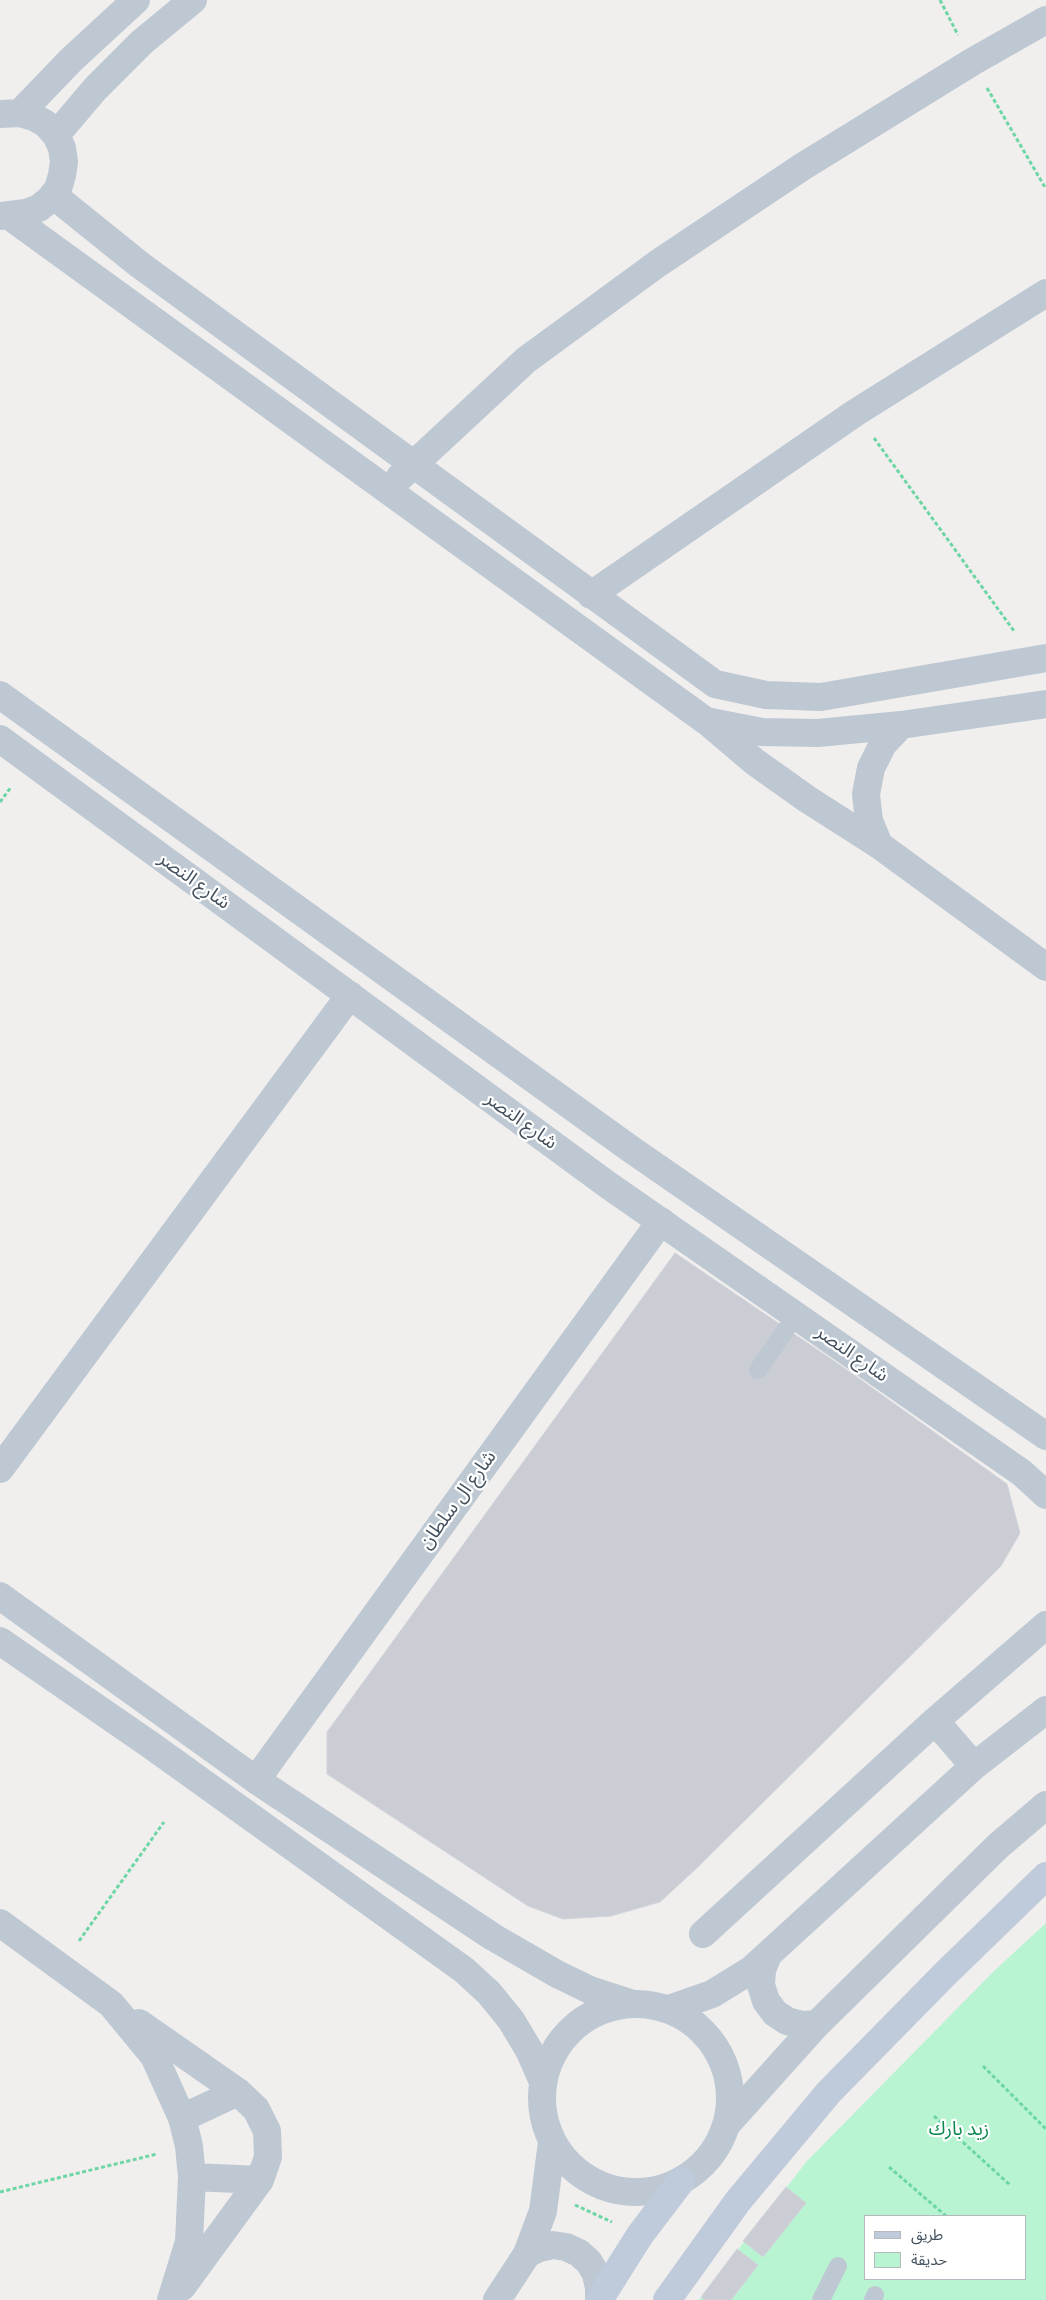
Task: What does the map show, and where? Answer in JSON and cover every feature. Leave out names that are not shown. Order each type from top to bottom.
[{"type":"street","points":[[10,114],[136,0]]},
{"type":"street","points":[[56,135],[95,89],[142,42],[193,0]]},
{"type":"street","points":[[388,490],[412,464],[526,360],[657,264],[802,167],[972,62],[1046,20]]},
{"type":"street","points":[[4,215],[26,213],[39,208],[53,195],[62,175],[64,162],[62,148],[56,135],[46,124],[34,117],[10,114]]},
{"type":"street","points":[[53,195],[140,265],[715,684],[766,695],[821,697],[1041,659]]},
{"type":"street","points":[[4,215],[706,721],[755,762],[807,799],[879,845],[1046,967]]},
{"type":"street","points":[[591,595],[855,413],[1046,293]]},
{"type":"street","points":[[706,721],[737,689]]},
{"type":"street","name":"شارع النصر","points":[[0,695],[632,1150],[1046,1436]]},
{"type":"street","points":[[706,721],[762,732],[818,733],[901,725],[1046,704]]},
{"type":"street","points":[[879,845],[869,821],[866,794],[871,768],[883,744],[901,725]]},
{"type":"street","name":"شارع النصر","points":[[0,739],[608,1185],[1022,1472],[1046,1495]]},
{"type":"street","points":[[78,796],[99,766]]},
{"type":"street","points":[[309,964],[331,933]]},
{"type":"street","points":[[0,1469],[350,995]]},
{"type":"street","points":[[608,1185],[632,1150]]},
{"type":"street","name":"شارع ال سلطان","points":[[256,1780],[661,1221]]},
{"type":"street","points":[[0,1596],[256,1780],[524,1956],[590,1990],[630,2003],[656,2005],[669,2009],[688,2018],[703,2030],[716,2046],[730,2083],[731,2103],[728,2123],[721,2141],[697,2170],[682,2181],[661,2189],[640,2192],[619,2191],[599,2184],[580,2174],[552,2142],[545,2123],[542,2103],[542,2082],[558,2043],[572,2028],[590,2015],[609,2007],[630,2003]]},
{"type":"street","points":[[703,1934],[935,1720],[1046,1626]]},
{"type":"street","points":[[0,1641],[152,1746],[464,1970],[489,1993],[511,2020],[529,2050],[542,2082]]},
{"type":"street","points":[[669,2009],[712,1994],[751,1970],[974,1766],[1046,1710]]},
{"type":"street","points":[[152,1746],[169,1716]]},
{"type":"street","points":[[935,1720],[974,1766]]},
{"type":"street","points":[[728,2123],[817,2024],[998,1846],[1046,1805]]},
{"type":"street","points":[[668,2300],[738,2201],[829,2092],[945,1974],[1046,1876]]},
{"type":"street","points":[[0,1923],[111,2004],[238,2092],[256,2109],[266,2132],[268,2157],[260,2180],[172,2300]]},
{"type":"street","points":[[768,1955],[762,1970],[761,1986],[766,2000],[774,2013],[787,2021],[802,2026],[817,2024]]},
{"type":"street","points":[[111,2004],[154,2056],[182,2118],[189,2146],[192,2177],[189,2242],[172,2300]]},
{"type":"street","points":[[182,2118],[238,2092]]},
{"type":"street","points":[[497,2300],[527,2254],[543,2211],[547,2192],[552,2142]]},
{"type":"street","points":[[192,2177],[260,2180]]},
{"type":"street","points":[[599,2300],[640,2235],[682,2181]]},
{"type":"street","points":[[527,2254],[539,2248],[553,2246],[566,2247],[579,2253],[589,2262],[596,2274],[599,2300]]},
{"type":"lane","points":[[758,1370],[796,1315]]},
{"type":"lane","points":[[821,2300],[838,2266]]},
{"type":"path","points":[[940,0],[972,62],[1046,189]]},
{"type":"path","points":[[855,413],[1041,659]]},
{"type":"path","points":[[61,1966],[164,1822]]},
{"type":"path","points":[[982,2066],[1046,2129]]},
{"type":"path","points":[[934,2116],[1010,2185]]},
{"type":"path","points":[[0,2192],[189,2146]]},
{"type":"path","points":[[889,2167],[945,2215]]},
{"type":"path","points":[[547,2192],[640,2235]]},
{"type":"green space","name":"زيد بارك","points":[[1046,1923],[1046,2300],[699,2300],[807,2161],[994,1971]]},
{"type":"building","points":[[675,1253],[840,1365],[1007,1484],[1020,1533],[1001,1566],[699,1866],[660,1902],[611,1916],[563,1919],[528,1906],[327,1774],[327,1732]]},
{"type":"building","points":[[786,2187],[806,2203],[763,2257],[743,2241]]},
{"type":"building","points":[[737,2249],[758,2265],[731,2300],[705,2300],[701,2297]]}]
